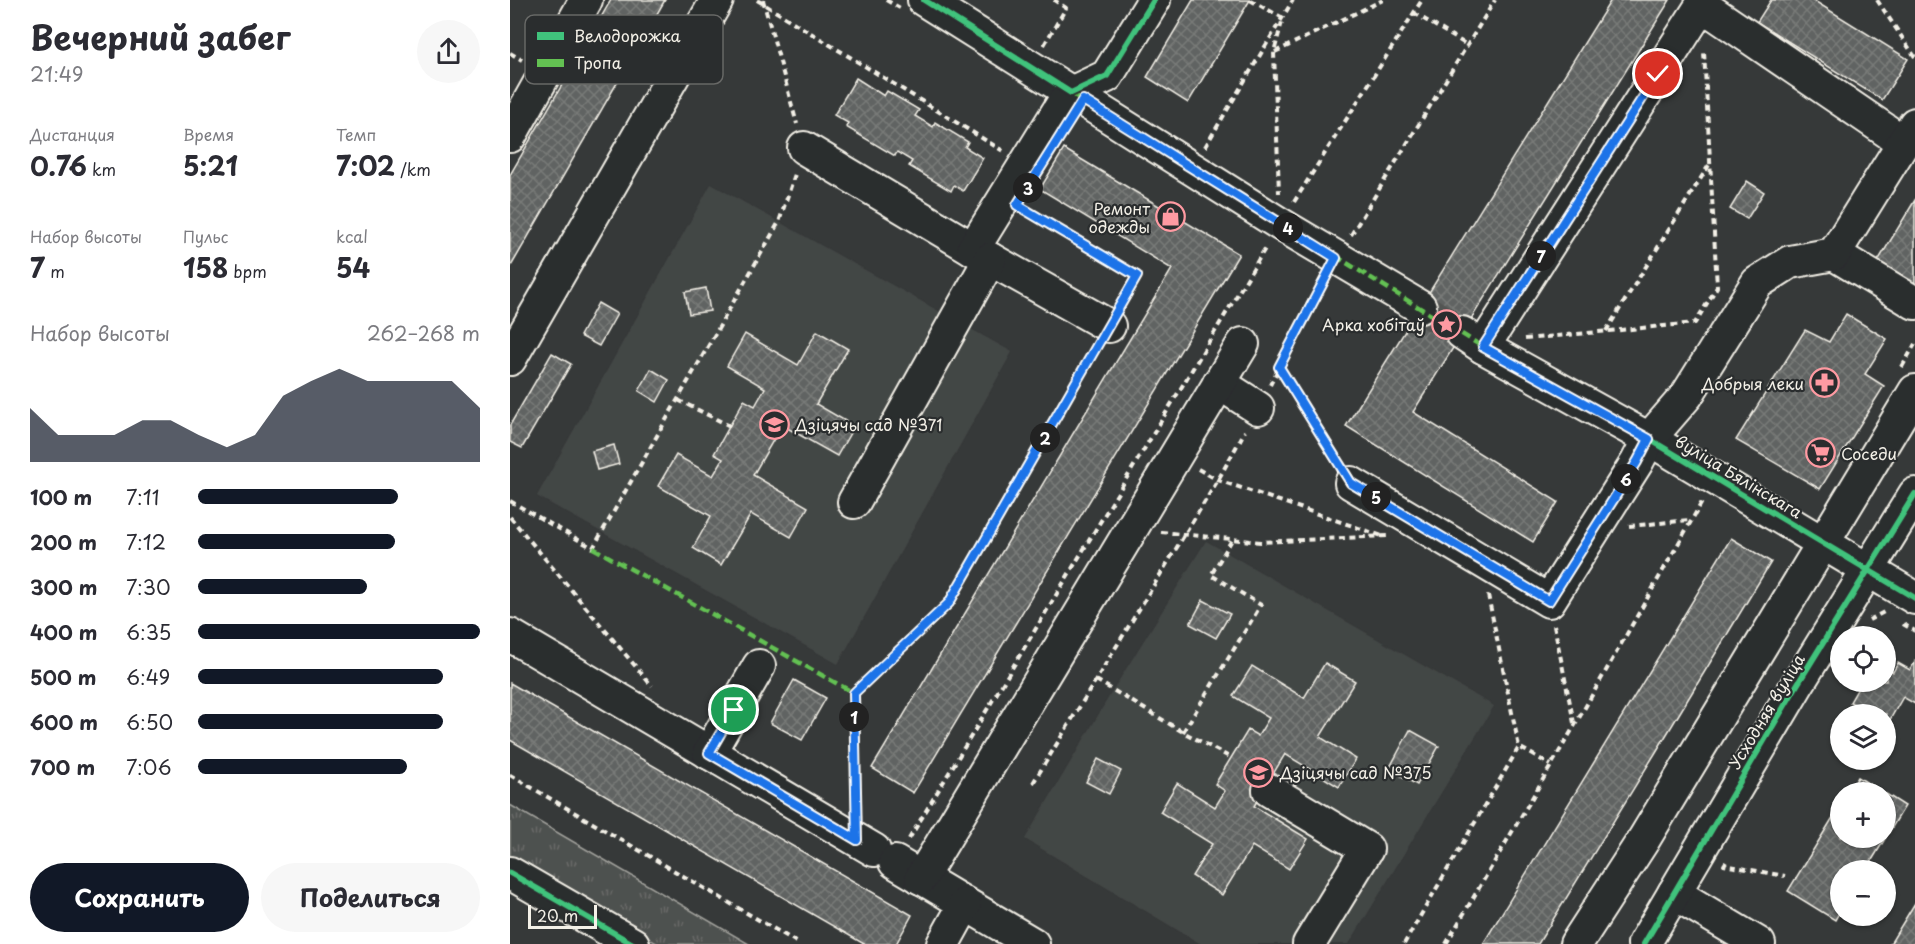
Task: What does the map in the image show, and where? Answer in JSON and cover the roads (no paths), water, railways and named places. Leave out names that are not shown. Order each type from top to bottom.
[{"type":"street","points":[[578,15],[586,0]]},
{"type":"street","points":[[708,15],[717,0]]},
{"type":"street","points":[[924,0],[1280,224],[1420,307]]},
{"type":"street","points":[[854,502],[981,254],[1024,164],[1071,93],[1107,76],[1154,0]]},
{"type":"street","name":"вуліца Бялінскага","points":[[1909,133],[1702,5],[1473,340],[1716,478],[1915,598]]},
{"type":"street","points":[[510,136],[539,84]]},
{"type":"street","points":[[512,353],[668,84]]},
{"type":"street","points":[[1834,254],[1909,133]]},
{"type":"street","points":[[804,148],[981,254],[1109,326]]},
{"type":"street","points":[[1351,483],[1549,601],[1649,439],[1687,395],[1756,283],[1790,262],[1834,254],[1915,303]]},
{"type":"street","points":[[887,858],[1130,531],[1243,345]]},
{"type":"street","points":[[1219,383],[1258,408]]},
{"type":"street","points":[[1576,944],[1644,839],[1915,391]]},
{"type":"street","name":"Усходняя вуліца","points":[[1644,944],[1797,685],[1915,494]]},
{"type":"street","points":[[510,635],[1033,944]]},
{"type":"street","points":[[709,753],[759,666]]},
{"type":"street","points":[[1269,790],[1366,849],[1309,944]]},
{"type":"street","points":[[510,873],[633,944]]},
{"type":"street","points":[[1674,892],[1759,944]]},
{"type":"street","points":[[943,944],[965,904]]},
{"type":"tunnel","points":[[1420,307],[1462,333]]},
{"type":"place","name":"Ремонт одежды","points":[[1171,217]]},
{"type":"place","name":"Арка хобітаў","points":[[1446,324]]},
{"type":"place","name":"Добрыя леки","points":[[1825,383]]},
{"type":"place","name":"Дзіцячы сад №371","points":[[774,424]]},
{"type":"place","name":"Соседи","points":[[1820,453]]},
{"type":"place","name":"Дзіцячы сад №375","points":[[1259,772]]}]
